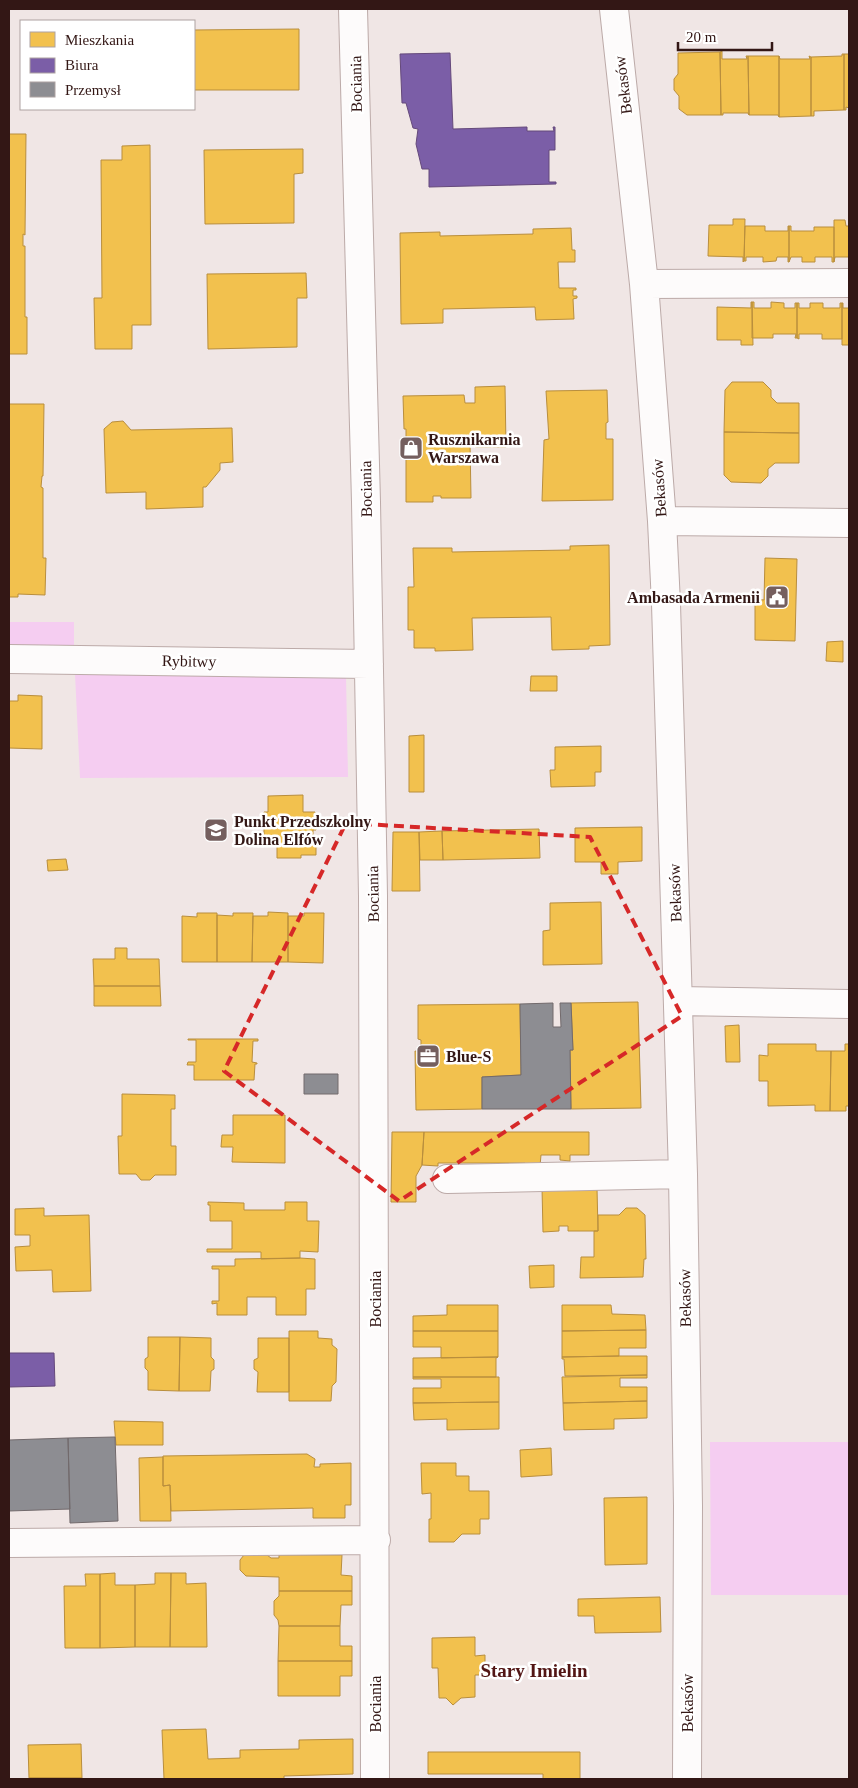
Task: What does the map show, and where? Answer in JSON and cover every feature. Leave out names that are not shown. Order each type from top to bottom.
[{"type":"street","name":"Bociania","points":[[353,9],[366,502],[374,960],[375,1779]]},
{"type":"street","name":"Bekasów","points":[[614,9],[644,284],[662,521],[679,1001],[683,1174],[688,1506],[687,1779]]},
{"type":"street","points":[[644,284],[849,283]]},
{"type":"street","points":[[662,521],[849,523]]},
{"type":"street","name":"Rybitwy","points":[[9,659],[369,664]]},
{"type":"street","points":[[679,1001],[849,1004]]},
{"type":"street","points":[[446,1179],[683,1174]]},
{"type":"street","points":[[9,1543],[376,1540]]},
{"type":"highlighted area","points":[[346,823],[590,837],[682,1016],[399,1201],[224,1071]]},
{"type":"shaded area","points":[[9,622],[74,622],[74,647],[9,646]]},
{"type":"shaded area","points":[[75,674],[346,676],[348,777],[80,778]]},
{"type":"shaded area","points":[[710,1442],[849,1442],[849,1595],[711,1595]]},
{"type":"building: Mieszkania","points":[[299,29],[299,90],[195,90],[195,30]]},
{"type":"building: Mieszkania","points":[[722,51],[722,59],[747,59],[746,56],[748,56],[749,115],[748,113],[723,113],[721,115],[720,52]]},
{"type":"building: Mieszkania","points":[[720,52],[721,115],[687,115],[679,109],[679,96],[674,90],[674,79],[678,74],[678,53]]},
{"type":"building: Mieszkania","points":[[844,54],[844,110],[814,111],[814,116],[811,116],[811,57],[842,56]]},
{"type":"building: Mieszkania","points":[[844,54],[849,54],[849,108],[846,107],[846,110],[844,110]]},
{"type":"building: Mieszkania","points":[[748,56],[779,56],[779,117],[778,115],[749,115]]},
{"type":"building: Mieszkania","points":[[779,56],[780,59],[810,59],[809,56],[811,57],[811,116],[779,117]]},
{"type":"building: Mieszkania","points":[[9,134],[26,134],[25,235],[23,234],[23,246],[25,246],[27,354],[9,354]]},
{"type":"building: Mieszkania","points":[[150,145],[151,325],[132,325],[132,349],[95,349],[94,298],[102,298],[101,160],[122,160],[122,146]]},
{"type":"building: Mieszkania","points":[[303,149],[303,173],[294,174],[294,223],[205,224],[204,150]]},
{"type":"building: Mieszkania","points":[[733,219],[745,219],[744,261],[743,257],[708,256],[709,225],[733,225]]},
{"type":"building: Mieszkania","points":[[834,220],[845,220],[846,226],[849,226],[849,257],[835,257],[834,262]]},
{"type":"building: Mieszkania","points":[[745,226],[765,226],[765,231],[788,231],[789,226],[789,262],[788,257],[777,257],[776,261],[763,262],[763,257],[746,257],[746,261],[744,261]]},
{"type":"building: Mieszkania","points":[[789,226],[791,226],[791,231],[814,231],[814,227],[834,227],[834,262],[832,262],[832,257],[815,257],[815,262],[802,262],[802,257],[791,257],[789,262]]},
{"type":"building: Mieszkania","points":[[571,228],[572,250],[575,250],[575,262],[558,262],[559,288],[576,288],[576,290],[573,290],[573,296],[577,296],[577,298],[573,299],[574,319],[536,320],[535,307],[443,309],[443,323],[401,324],[400,233],[440,232],[440,236],[533,234],[533,229]]},
{"type":"building: Mieszkania","points":[[306,273],[307,298],[297,298],[297,347],[208,349],[207,274]]},
{"type":"building: Mieszkania","points":[[751,302],[753,345],[741,345],[741,340],[717,340],[717,307],[751,308]]},
{"type":"building: Mieszkania","points":[[752,302],[754,302],[754,308],[771,308],[771,302],[784,303],[784,308],[795,308],[795,303],[797,303],[797,338],[795,338],[796,334],[773,334],[773,338],[752,338]]},
{"type":"building: Mieszkania","points":[[797,303],[799,303],[799,308],[810,308],[810,303],[823,303],[823,308],[840,308],[840,303],[842,303],[842,339],[822,339],[822,334],[799,334],[799,339],[797,338]]},
{"type":"building: Mieszkania","points":[[842,303],[843,308],[849,308],[849,345],[842,345]]},
{"type":"building: Mieszkania","points":[[732,382],[763,382],[771,390],[771,397],[777,403],[799,403],[799,433],[724,432],[725,390]]},
{"type":"building: Mieszkania","points":[[505,386],[506,447],[475,447],[475,442],[470,443],[471,498],[441,498],[441,496],[433,496],[433,502],[406,502],[406,429],[404,429],[403,396],[464,395],[465,403],[475,403],[475,387]]},
{"type":"building: Mieszkania","points":[[607,390],[608,422],[606,423],[606,439],[613,439],[613,500],[542,501],[544,440],[549,439],[546,391]]},
{"type":"building: Mieszkania","points":[[9,404],[44,404],[43,476],[41,487],[43,488],[43,558],[46,558],[45,595],[18,594],[18,597],[9,597]]},
{"type":"building: Mieszkania","points":[[123,421],[131,430],[232,428],[233,462],[220,463],[220,470],[206,487],[203,487],[203,507],[146,509],[146,492],[106,493],[104,429],[112,422]]},
{"type":"building: Mieszkania","points":[[724,432],[799,433],[799,463],[775,463],[768,469],[768,476],[761,483],[731,482],[724,475]]},
{"type":"building: Mieszkania","points":[[609,545],[610,645],[589,646],[589,649],[552,650],[551,617],[472,618],[473,650],[435,651],[435,648],[414,648],[414,630],[408,630],[408,587],[414,587],[413,548],[452,548],[452,552],[570,550],[570,546]]},
{"type":"building: Mieszkania","points":[[765,558],[797,559],[795,641],[755,640],[755,599],[764,600]]},
{"type":"building: Mieszkania","points":[[843,641],[843,662],[826,661],[827,642]]},
{"type":"building: Mieszkania","points":[[531,676],[557,676],[557,691],[530,691]]},
{"type":"building: Mieszkania","points":[[18,695],[42,696],[42,749],[9,748],[9,701],[18,701]]},
{"type":"building: Mieszkania","points":[[424,735],[424,792],[409,792],[409,736]]},
{"type":"building: Mieszkania","points":[[601,746],[601,772],[595,772],[595,786],[551,787],[550,770],[555,770],[555,747]]},
{"type":"building: Mieszkania","points":[[303,795],[303,812],[315,812],[316,830],[313,830],[313,838],[316,837],[316,855],[301,855],[301,858],[277,858],[277,843],[264,844],[264,812],[268,812],[268,796]]},
{"type":"building: Mieszkania","points":[[642,827],[642,861],[618,862],[618,874],[601,874],[601,862],[575,862],[575,828]]},
{"type":"building: Mieszkania","points":[[539,829],[540,858],[443,860],[442,831]]},
{"type":"building: Mieszkania","points":[[442,831],[443,860],[420,860],[419,832]]},
{"type":"building: Mieszkania","points":[[393,832],[419,832],[420,891],[392,891]]},
{"type":"building: Mieszkania","points":[[66,859],[68,870],[48,871],[47,860]]},
{"type":"building: Mieszkania","points":[[601,902],[602,964],[543,965],[543,931],[550,930],[550,903]]},
{"type":"building: Mieszkania","points":[[268,912],[288,913],[288,962],[252,962],[253,916],[268,916]]},
{"type":"building: Mieszkania","points":[[197,913],[217,913],[217,962],[182,962],[182,916],[197,917]]},
{"type":"building: Mieszkania","points":[[233,913],[253,913],[252,962],[217,962],[217,915],[233,916]]},
{"type":"building: Mieszkania","points":[[304,913],[324,913],[323,963],[288,962],[288,916],[304,916]]},
{"type":"building: Mieszkania","points":[[115,948],[127,948],[127,959],[159,959],[160,986],[94,986],[93,959],[115,959]]},
{"type":"building: Mieszkania","points":[[94,986],[160,986],[161,1006],[94,1006]]},
{"type":"building: Mieszkania","points":[[638,1002],[641,1108],[571,1109],[570,1050],[573,1050],[571,1003]]},
{"type":"building: Mieszkania","points":[[520,1004],[521,1075],[482,1077],[482,1109],[416,1110],[415,1051],[421,1052],[421,1040],[418,1039],[418,1005]]},
{"type":"building: Mieszkania","points":[[739,1025],[740,1062],[726,1062],[725,1026]]},
{"type":"building: Mieszkania","points":[[188,1039],[258,1039],[258,1041],[253,1041],[252,1062],[257,1063],[255,1064],[254,1080],[194,1080],[194,1065],[187,1065],[188,1062],[196,1062],[196,1040]]},
{"type":"building: Mieszkania","points":[[768,1044],[816,1044],[816,1051],[831,1051],[830,1111],[815,1111],[815,1105],[768,1106],[768,1081],[759,1081],[759,1055],[768,1056]]},
{"type":"building: Mieszkania","points":[[845,1044],[849,1044],[849,1106],[846,1106],[846,1111],[830,1111],[831,1051],[845,1051]]},
{"type":"building: Mieszkania","points":[[122,1094],[175,1095],[175,1109],[171,1109],[171,1146],[176,1146],[176,1175],[155,1175],[150,1180],[141,1180],[136,1174],[119,1174],[118,1136],[122,1136]]},
{"type":"building: Mieszkania","points":[[233,1115],[285,1115],[285,1163],[232,1162],[233,1147],[221,1147],[222,1135],[233,1135]]},
{"type":"building: Mieszkania","points":[[392,1132],[424,1132],[422,1165],[416,1176],[416,1202],[391,1202]]},
{"type":"building: Mieszkania","points":[[424,1132],[589,1132],[589,1155],[570,1155],[570,1161],[560,1160],[560,1155],[541,1155],[540,1166],[526,1166],[525,1163],[438,1163],[438,1166],[422,1165]]},
{"type":"building: Mieszkania","points":[[542,1188],[597,1188],[598,1231],[568,1231],[568,1226],[559,1226],[559,1231],[543,1232]]},
{"type":"building: Mieszkania","points":[[208,1202],[244,1203],[244,1210],[285,1210],[285,1202],[307,1202],[307,1221],[319,1221],[318,1252],[300,1251],[300,1258],[261,1259],[261,1252],[207,1252],[207,1249],[232,1249],[232,1221],[210,1221],[210,1205],[208,1205]]},
{"type":"building: Mieszkania","points":[[44,1208],[44,1216],[89,1215],[91,1291],[53,1292],[52,1270],[16,1271],[15,1247],[30,1246],[30,1235],[15,1235],[15,1209]]},
{"type":"building: Mieszkania","points":[[626,1208],[637,1208],[645,1215],[646,1259],[644,1259],[643,1277],[580,1278],[581,1257],[594,1257],[594,1231],[598,1231],[598,1215],[619,1215]]},
{"type":"building: Mieszkania","points":[[235,1259],[315,1259],[315,1289],[306,1289],[306,1315],[276,1315],[276,1297],[247,1297],[247,1315],[217,1315],[217,1303],[212,1304],[212,1301],[219,1301],[219,1269],[212,1269],[212,1266],[235,1266]]},
{"type":"building: Mieszkania","points":[[554,1265],[554,1287],[530,1288],[529,1266]]},
{"type":"building: Mieszkania","points":[[447,1305],[498,1305],[498,1331],[413,1331],[413,1316],[447,1315]]},
{"type":"building: Mieszkania","points":[[562,1305],[611,1305],[612,1314],[645,1315],[646,1330],[562,1331]]},
{"type":"building: Mieszkania","points":[[646,1330],[646,1348],[619,1348],[619,1356],[562,1357],[562,1331]]},
{"type":"building: Mieszkania","points":[[289,1331],[318,1331],[318,1338],[332,1339],[332,1345],[337,1349],[336,1382],[332,1386],[331,1401],[289,1401]]},
{"type":"building: Mieszkania","points":[[413,1331],[498,1331],[498,1357],[441,1358],[441,1347],[413,1347]]},
{"type":"building: Mieszkania","points":[[148,1337],[180,1337],[179,1391],[148,1390],[148,1371],[145,1368],[145,1359],[148,1357]]},
{"type":"building: Mieszkania","points":[[180,1337],[211,1338],[211,1357],[214,1360],[214,1369],[211,1371],[210,1391],[179,1391]]},
{"type":"building: Mieszkania","points":[[258,1338],[289,1338],[289,1392],[257,1392],[258,1372],[254,1369],[254,1360],[258,1358]]},
{"type":"building: Mieszkania","points":[[647,1356],[647,1375],[565,1376],[564,1359],[562,1359],[562,1357]]},
{"type":"building: Mieszkania","points":[[498,1357],[496,1358],[496,1377],[413,1377],[413,1358]]},
{"type":"building: Mieszkania","points":[[647,1375],[647,1378],[620,1378],[620,1387],[647,1387],[647,1401],[563,1403],[562,1377]]},
{"type":"building: Mieszkania","points":[[413,1377],[499,1377],[499,1402],[413,1403],[413,1388],[441,1388],[441,1379],[413,1379]]},
{"type":"building: Mieszkania","points":[[647,1401],[647,1418],[614,1419],[614,1429],[564,1430],[563,1403]]},
{"type":"building: Mieszkania","points":[[499,1402],[499,1429],[447,1430],[447,1419],[414,1420],[413,1403]]},
{"type":"building: Mieszkania","points":[[114,1421],[163,1422],[163,1445],[116,1445]]},
{"type":"building: Mieszkania","points":[[551,1448],[552,1475],[521,1477],[520,1450]]},
{"type":"building: Mieszkania","points":[[307,1454],[315,1459],[314,1467],[320,1467],[320,1464],[351,1463],[351,1505],[345,1505],[345,1518],[313,1518],[313,1508],[171,1511],[170,1485],[163,1486],[163,1456]]},
{"type":"building: Mieszkania","points":[[163,1457],[163,1486],[170,1485],[171,1521],[140,1521],[139,1458]]},
{"type":"building: Mieszkania","points":[[421,1463],[456,1463],[456,1476],[469,1476],[469,1491],[489,1491],[489,1519],[480,1519],[480,1534],[462,1534],[454,1542],[429,1542],[431,1493],[422,1494]]},
{"type":"building: Mieszkania","points":[[647,1497],[647,1564],[605,1565],[604,1498]]},
{"type":"building: Mieszkania","points":[[244,1555],[267,1555],[271,1558],[279,1558],[279,1555],[342,1555],[341,1575],[352,1576],[352,1591],[279,1591],[279,1577],[246,1576],[240,1570],[240,1560]]},
{"type":"building: Mieszkania","points":[[115,1573],[115,1585],[135,1585],[135,1647],[100,1648],[100,1574]]},
{"type":"building: Mieszkania","points":[[155,1573],[171,1573],[170,1647],[135,1647],[135,1585],[155,1584]]},
{"type":"building: Mieszkania","points":[[171,1573],[186,1573],[186,1584],[206,1583],[207,1647],[170,1647]]},
{"type":"building: Mieszkania","points":[[85,1574],[100,1574],[100,1648],[65,1648],[64,1586],[86,1586]]},
{"type":"building: Mieszkania","points":[[279,1591],[352,1591],[352,1605],[341,1605],[340,1626],[279,1626],[278,1620],[274,1615],[274,1601],[279,1596]]},
{"type":"building: Mieszkania","points":[[660,1597],[661,1632],[595,1633],[594,1616],[578,1616],[578,1599]]},
{"type":"building: Mieszkania","points":[[279,1626],[340,1626],[340,1646],[352,1646],[352,1661],[278,1661]]},
{"type":"building: Mieszkania","points":[[475,1637],[475,1656],[485,1655],[485,1675],[475,1675],[475,1697],[461,1698],[453,1705],[446,1698],[439,1698],[438,1668],[432,1668],[432,1638]]},
{"type":"building: Mieszkania","points":[[278,1661],[352,1661],[352,1676],[340,1676],[340,1696],[278,1696]]},
{"type":"building: Mieszkania","points":[[206,1729],[208,1759],[240,1758],[240,1750],[299,1749],[299,1740],[353,1739],[353,1774],[284,1776],[284,1779],[164,1779],[162,1730]]},
{"type":"building: Mieszkania","points":[[81,1744],[82,1778],[29,1778],[28,1745]]},
{"type":"building: Mieszkania","points":[[428,1752],[580,1752],[580,1779],[543,1779],[543,1774],[428,1774]]},
{"type":"building: Mieszkania","points":[[82,1778],[82,1779],[29,1779]]},
{"type":"building: Biura","points":[[450,53],[453,129],[527,127],[527,131],[554,131],[553,127],[555,127],[555,150],[549,150],[549,182],[556,182],[556,184],[429,187],[429,169],[422,169],[416,144],[418,129],[413,128],[406,103],[402,103],[400,54]]},
{"type":"building: Biura","points":[[9,1353],[54,1353],[55,1386],[9,1387]]},
{"type":"building: Przemysł","points":[[553,1003],[553,1027],[561,1027],[560,1003],[571,1003],[573,1050],[570,1050],[571,1109],[482,1109],[482,1077],[521,1075],[520,1004]]},
{"type":"building: Przemysł","points":[[304,1074],[338,1074],[338,1094],[304,1094]]},
{"type":"building: Przemysł","points":[[115,1437],[118,1521],[70,1523],[68,1438]]},
{"type":"building: Przemysł","points":[[68,1438],[70,1509],[9,1511],[9,1440]]},
{"type":"place","name":"Rusznikarnia Warszawa","points":[[411,448]]},
{"type":"place","name":"Ambasada Armenii","points":[[777,597]]},
{"type":"place","name":"Punkt Przedszkolny Dolina Elfów","points":[[216,830]]},
{"type":"place","name":"Blue-S","points":[[428,1056]]},
{"type":"district","name":"Stary Imielin","points":[[534,1670]]}]
